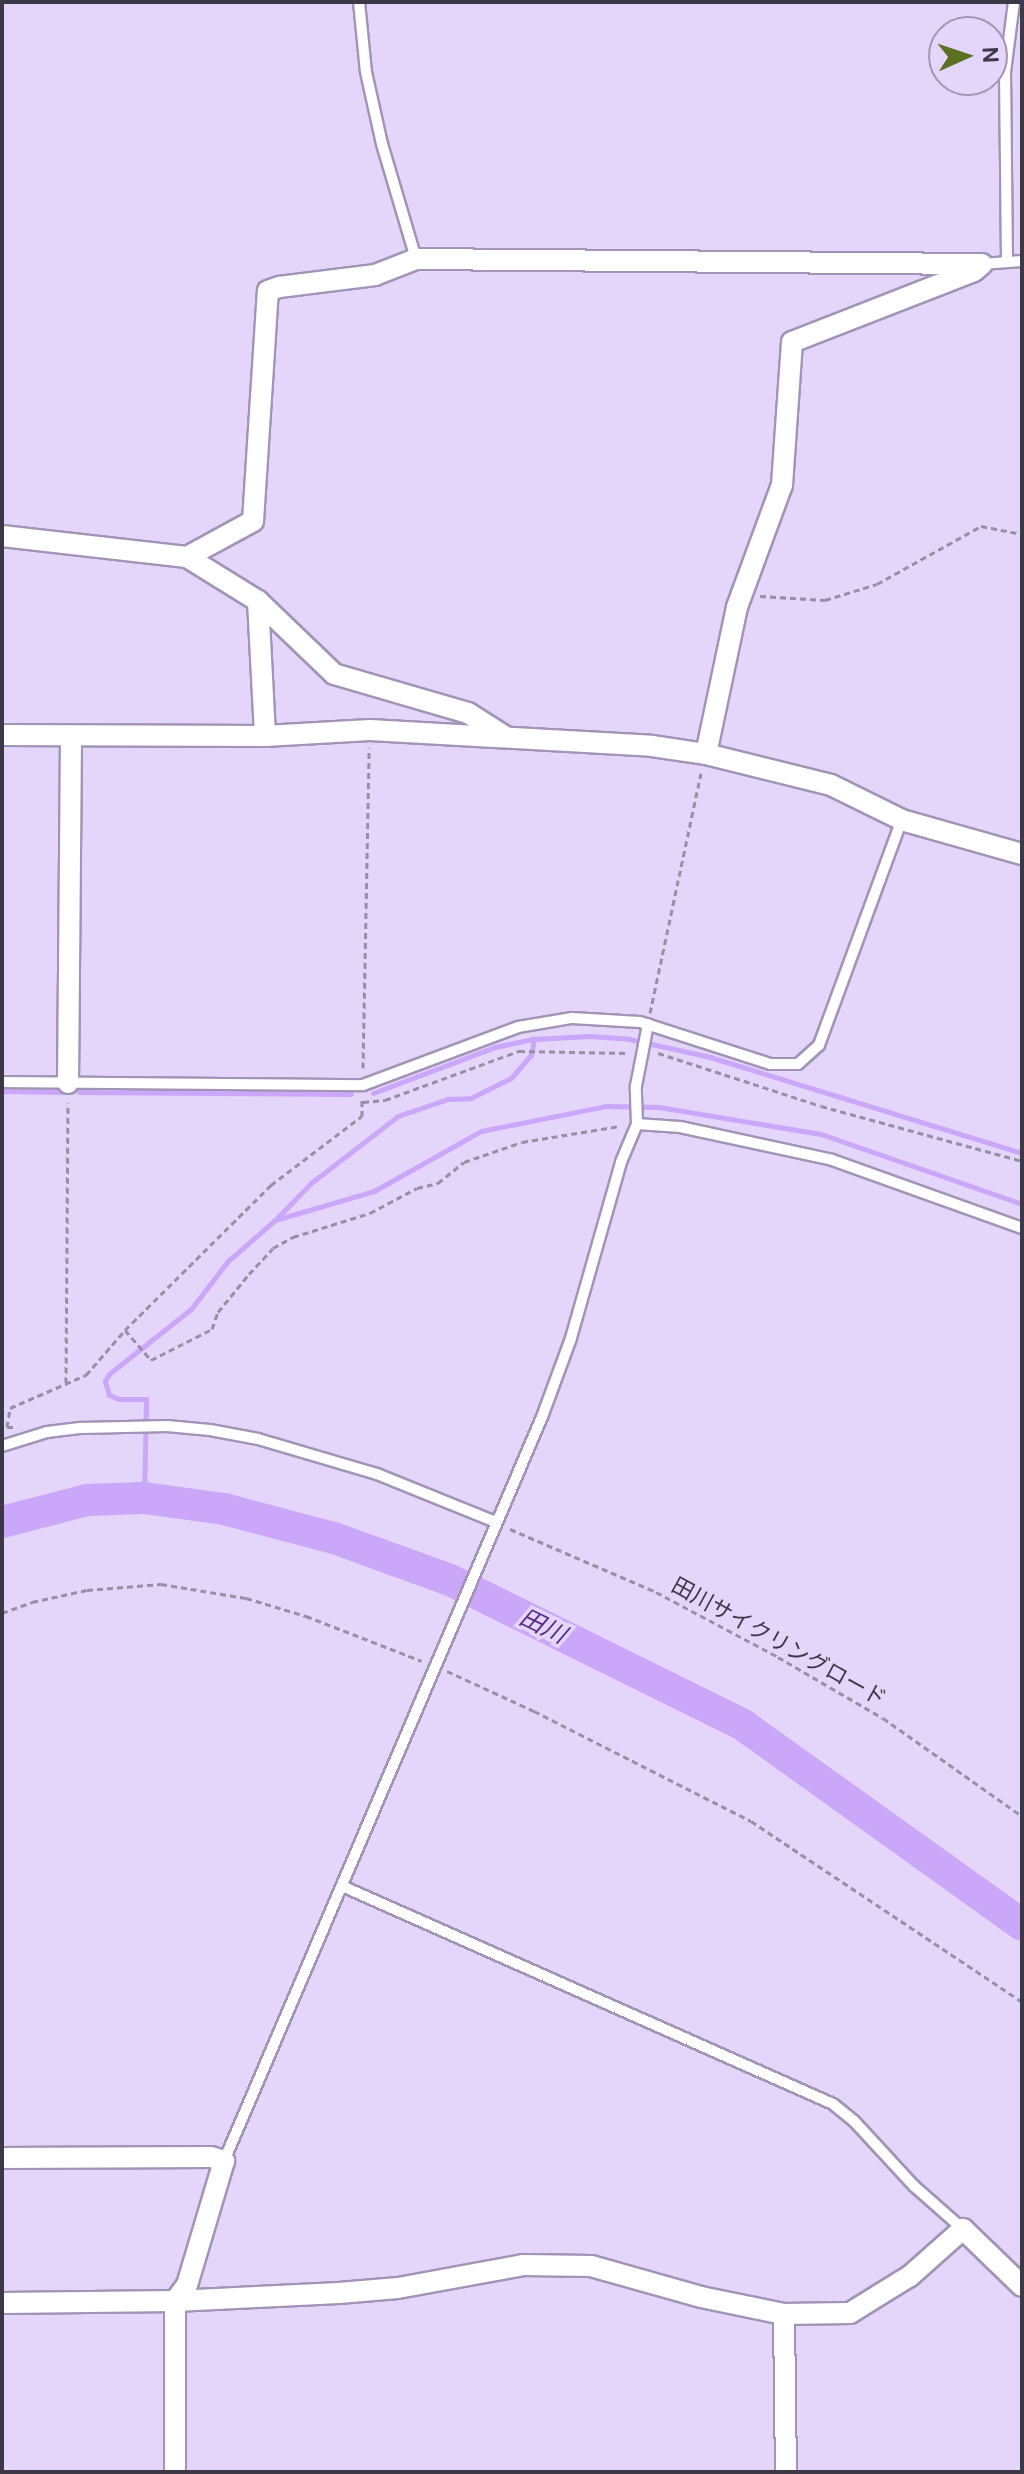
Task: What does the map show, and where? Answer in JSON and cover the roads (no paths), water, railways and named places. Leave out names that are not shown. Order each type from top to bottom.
[{"type":"street","points":[[187,557],[253,521],[268,291],[375,275],[416,259],[982,264]]},
{"type":"street","points":[[706,754],[742,595],[782,485],[792,342],[974,271],[982,264]]},
{"type":"street","points":[[2,536],[187,557],[258,601],[334,674],[468,713],[506,737]]},
{"type":"street","points":[[258,601],[265,736]]},
{"type":"street","points":[[2,735],[265,736],[370,730],[652,746],[706,754],[831,785],[902,820],[1022,854]]},
{"type":"street","points":[[68,1083],[71,736]]},
{"type":"street","points":[[2,2158],[211,2157],[224,2161],[187,2285],[175,2301],[175,2472]]},
{"type":"street","points":[[2,2303],[175,2301],[398,2288],[523,2265],[564,2265],[591,2266],[701,2297],[784,2314],[850,2313],[910,2276],[963,2229],[1022,2286]]},
{"type":"street","points":[[784,2314],[786,2472]]},
{"type":"lane","points":[[359,2],[366,72],[416,259]]},
{"type":"lane","points":[[1007,262],[1005,72],[1014,2]]},
{"type":"lane","points":[[982,264],[1022,261]]},
{"type":"lane","points":[[2,1082],[363,1085],[536,1022],[572,1018],[645,1040],[770,1064],[798,1064],[819,1045],[902,820]]},
{"type":"lane","points":[[224,2161],[436,1662],[498,1526],[571,1338],[621,1162],[637,1124],[636,1086],[645,1040]]},
{"type":"lane","points":[[637,1124],[680,1127],[832,1160],[1022,1228]]},
{"type":"lane","points":[[2,1446],[47,1432],[82,1428],[167,1426],[210,1430],[258,1439],[377,1474],[498,1526]]},
{"type":"lane","points":[[342,1886],[833,2104],[844,2111],[914,2186],[963,2229]]},
{"type":"waterway","points":[[373,1093],[495,1047],[534,1039],[590,1036],[629,1039],[710,1057],[1022,1153]]},
{"type":"waterway","points":[[277,1218],[311,1183],[398,1116],[448,1099],[471,1098],[511,1078],[531,1055],[534,1039]]},
{"type":"waterway","points":[[2,1091],[61,1092]]},
{"type":"waterway","points":[[79,1092],[351,1094]]},
{"type":"waterway","points":[[144,1498],[146,1399],[119,1399],[109,1395],[105,1381],[109,1374],[191,1309],[228,1261],[275,1220],[374,1191],[481,1131],[606,1106],[659,1107],[821,1134],[1022,1204]]},
{"type":"waterway","name":"田川","points":[[2,1522],[87,1500],[144,1498],[224,1509],[334,1538],[450,1580],[743,1725],[1022,1925]]}]
